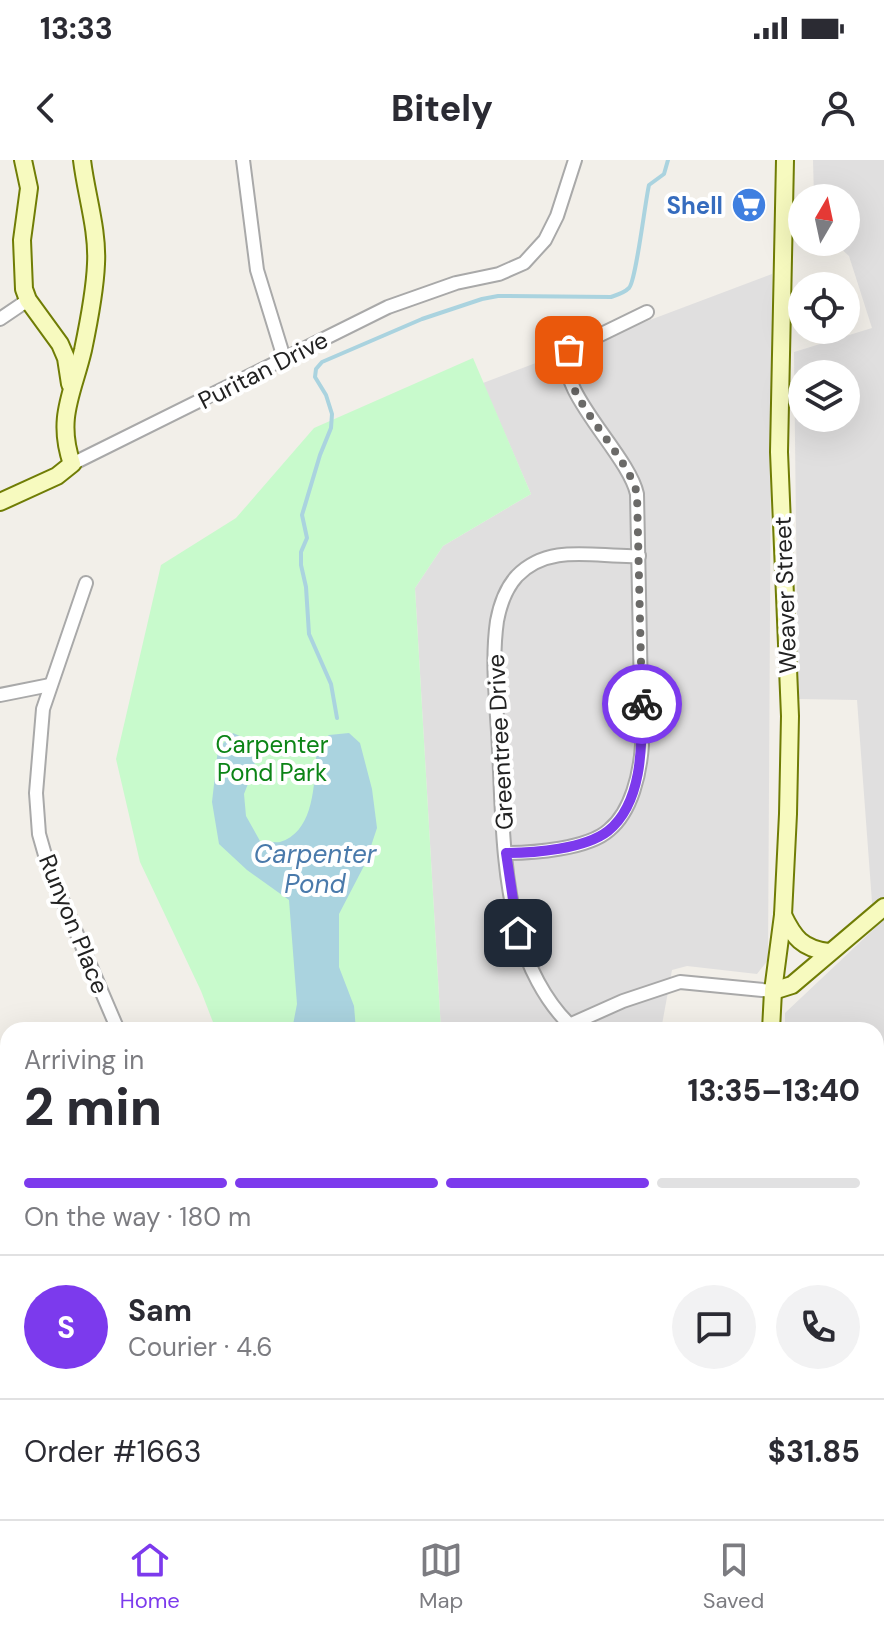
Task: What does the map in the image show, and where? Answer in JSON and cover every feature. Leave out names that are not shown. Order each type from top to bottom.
[{"type":"main road","points":[[23,160],[29,188],[22,240],[24,289],[28,300],[60,344],[69,371],[70,388]]},
{"type":"main road","points":[[72,464],[64,436],[70,388],[84,342],[96,262],[82,160]]},
{"type":"main road","name":"Weaver Street","points":[[771,1022],[783,915],[790,716],[779,452],[785,160]]},
{"type":"main road","name":"Puritan Drive","points":[[0,502],[57,476],[72,464]]},
{"type":"main road","points":[[773,991],[792,985],[884,907]]},
{"type":"main road","points":[[783,915],[800,943],[810,949],[828,952]]},
{"type":"street","points":[[243,160],[257,270],[284,358]]},
{"type":"street","name":"Puritan Drive","points":[[72,464],[388,307],[448,285],[499,274],[524,263],[545,240],[557,216],[575,160]]},
{"type":"street","points":[[0,319],[28,300]]},
{"type":"street","points":[[506,853],[534,853],[596,838],[609,831],[637,782],[642,745],[639,513],[634,480],[570,384],[566,364],[569,350],[647,312]]},
{"type":"street","name":"Greentree Drive","points":[[560,1022],[518,933],[506,853],[494,655],[502,601],[517,575],[544,559],[585,552],[639,556]]},
{"type":"street","name":"Runyon Place","points":[[86,583],[43,709],[36,769],[39,834],[70,924],[114,1022]]},
{"type":"street","points":[[0,695],[50,685]]},
{"type":"street","points":[[592,1022],[623,1001],[680,982],[773,991]]},
{"type":"shaded area","points":[[813,160],[884,160],[884,1022],[785,1022],[785,1013],[874,929],[857,700],[798,699],[795,432],[860,432],[860,360],[794,360],[794,352],[820,344],[860,344],[860,332],[872,328],[860,290],[860,272],[854,272],[849,256],[860,256],[860,184],[814,184]]},
{"type":"shaded area","points":[[772,274],[768,960],[757,974],[687,966],[672,970],[662,1022],[441,1022],[415,588],[443,546],[531,494],[483,383]]},
{"type":"green space","name":"Carpenter Pond Park","points":[[473,358],[531,494],[443,546],[415,588],[441,1022],[213,1022],[140,862],[116,759],[161,565],[236,518],[314,428]]},
{"type":"water","name":"Carpenter Pond","points":[[233,733],[251,741],[255,766],[244,794],[246,816],[260,841],[280,842],[301,827],[307,815],[314,786],[317,745],[329,735],[349,733],[360,743],[372,789],[377,828],[365,864],[339,914],[339,967],[354,1006],[355,1022],[294,1022],[297,1004],[289,900],[247,870],[219,844],[212,802],[218,749]]},
{"type":"waterway","points":[[337,718],[331,684],[309,634],[306,587],[301,565],[301,552],[307,538],[302,515],[331,428],[332,414],[326,395],[315,377],[316,369],[322,362],[422,319],[482,299],[498,296],[611,297],[625,291],[635,271],[649,185],[664,174],[668,160]]},
{"type":"way so far","points":[[569,350],[566,364],[570,384],[626,466],[637,494],[642,704]]},
{"type":"place","name":"Shell","points":[[749,205]]},
{"type":"route","points":[[518,933],[506,853],[534,853],[596,838],[609,831],[637,782],[641,765],[642,704]]}]
